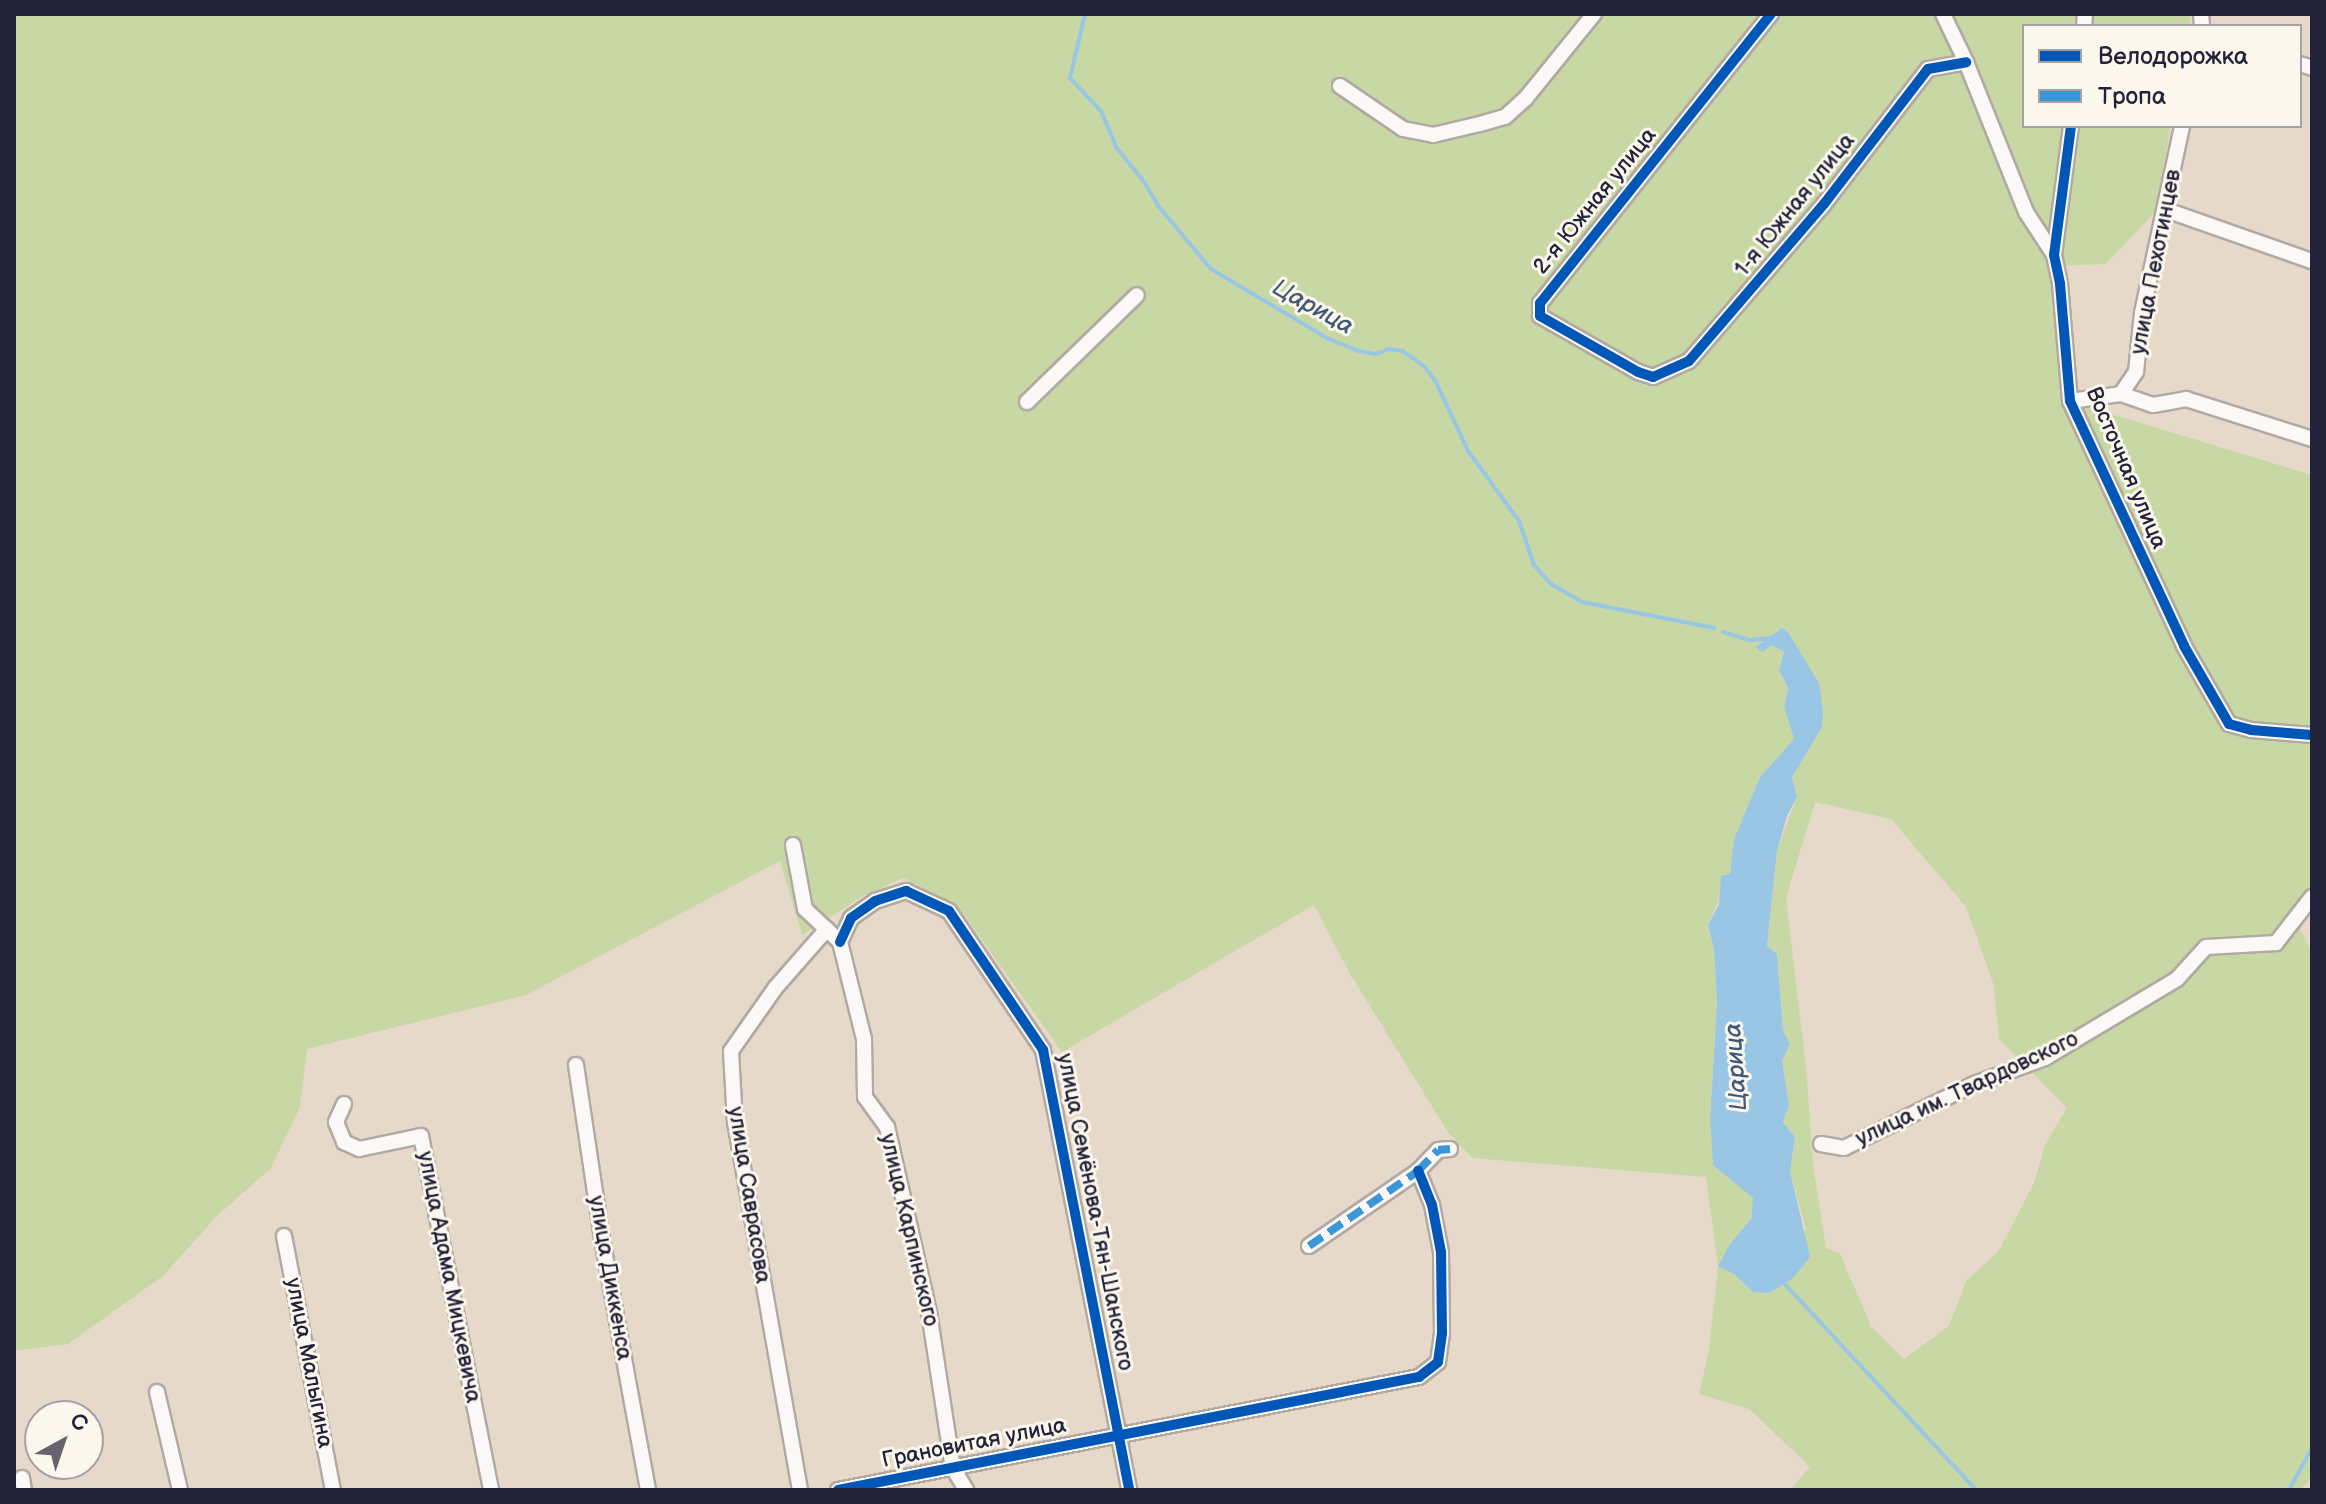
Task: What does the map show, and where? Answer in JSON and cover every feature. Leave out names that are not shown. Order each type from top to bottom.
[{"type":"street","points":[[1340,86],[1403,129],[1433,135],[1505,117],[1526,98],[1594,14]]},
{"type":"street","name":"2-я Южная улица","points":[[1653,377],[1564,332],[1540,316],[1540,303],[1771,14]]},
{"type":"street","points":[[1943,14],[1966,62],[2026,212],[2054,255]]},
{"type":"street","name":"1-я Южная улица","points":[[1653,377],[1671,372],[1689,361],[1724,325],[1928,69],[1966,62]]},
{"type":"street","name":"Восточная улица","points":[[2071,128],[2054,255],[2060,284],[2070,401],[2184,646],[2229,724],[2251,730],[2312,735]]},
{"type":"street","name":"улица Пехотинцев","points":[[2121,394],[2136,372],[2142,313],[2182,128]]},
{"type":"street","points":[[2166,210],[2245,235],[2312,261]]},
{"type":"street","points":[[1027,402],[1137,295]]},
{"type":"street","points":[[2070,401],[2121,394],[2153,405],[2186,399],[2312,439]]},
{"type":"street","points":[[793,845],[805,909],[840,942]]},
{"type":"street","name":"улица Семёнова-Тян-Шанского","points":[[840,942],[851,918],[875,901],[906,891],[949,911],[1043,1050],[1129,1490]]},
{"type":"street","name":"улица им. Твардовского","points":[[1821,1144],[1844,1148],[1974,1084],[2045,1058],[2177,979],[2206,947],[2276,943],[2312,897]]},
{"type":"street","name":"улица Саврасова","points":[[800,1490],[735,1123],[731,1051],[776,987],[827,929]]},
{"type":"street","name":"улица Карпинского","points":[[840,942],[864,1039],[865,1097],[887,1127],[917,1248],[953,1468],[966,1490]]},
{"type":"street","name":"улица Диккенса","points":[[576,1065],[602,1239],[648,1490]]},
{"type":"street","name":"улица Адама Мицкевича","points":[[344,1104],[336,1122],[344,1142],[359,1149],[421,1136],[491,1490]]},
{"type":"street","points":[[1309,1246],[1418,1171],[1438,1150],[1450,1149]]},
{"type":"street","name":"Грановитая улица","points":[[838,1490],[1419,1377],[1438,1362],[1442,1333],[1441,1252],[1432,1205],[1418,1171]]},
{"type":"street","name":"улица Малыгина","points":[[284,1236],[333,1490]]},
{"type":"street","points":[[157,1392],[180,1490]]},
{"type":"green space","points":[[14,14],[2191,14],[2189,24],[2022,24],[2022,128],[2171,128],[2155,212],[2106,264],[2052,266],[2069,386],[2108,413],[2312,475],[2312,908],[2297,923],[2312,953],[2311,1479],[2300,1490],[1790,1490],[1810,1467],[1749,1409],[1699,1394],[1709,1349],[1718,1266],[1706,1177],[1472,1158],[1448,1132],[1350,974],[1314,905],[1062,1052],[959,908],[904,878],[861,897],[802,935],[780,861],[526,995],[307,1049],[300,1107],[271,1168],[216,1217],[163,1276],[68,1344],[14,1351]],"holes":[[[1782,628],[1800,653],[1792,777],[1797,797],[1777,851],[1767,946],[1777,954],[1783,1030],[1790,1044],[1782,1061],[1789,1105],[1783,1122],[1795,1137],[1790,1171],[1806,1229],[1753,1292],[1734,1274],[1730,1244],[1751,1219],[1753,1197],[1713,1165],[1710,1119],[1717,1003],[1714,949],[1708,925],[1730,874],[1734,839],[1760,777],[1794,740],[1784,707],[1788,688],[1779,670],[1784,652],[1772,645],[1755,647]],[[1815,802],[1891,819],[1966,907],[1993,983],[1999,1039],[2067,1108],[2045,1145],[2034,1183],[1998,1252],[1966,1281],[1949,1326],[1904,1359],[1871,1326],[1840,1254],[1826,1248],[1813,1164],[1806,1067],[1786,898]]]},
{"type":"water","points":[[1782,628],[1788,632],[1819,683],[1823,711],[1822,727],[1792,777],[1797,797],[1787,816],[1777,851],[1767,946],[1777,954],[1783,1030],[1790,1044],[1782,1061],[1789,1105],[1783,1122],[1795,1137],[1790,1171],[1810,1257],[1793,1278],[1769,1293],[1753,1292],[1734,1274],[1718,1266],[1730,1244],[1751,1219],[1753,1198],[1713,1165],[1710,1119],[1717,1003],[1714,949],[1708,925],[1719,904],[1721,876],[1730,874],[1734,839],[1760,777],[1794,739],[1784,707],[1788,688],[1779,670],[1784,652],[1772,645],[1762,652],[1755,647]]},
{"type":"waterway","name":"Царица","points":[[1085,14],[1070,78],[1101,111],[1116,147],[1159,207],[1211,269],[1329,339],[1376,354],[1389,349],[1403,351],[1424,366],[1436,382],[1468,451],[1519,521],[1534,565],[1551,584],[1582,602],[1714,628]]},
{"type":"waterway","name":"Царица","points":[[1723,632],[1750,640],[1771,638]]},
{"type":"waterway","name":"Царица","points":[[1781,1280],[1976,1490]]},
{"type":"waterway","points":[[2289,1490],[2312,1448]]},
{"type":"marked path","points":[[1309,1246],[1418,1171],[1438,1150],[1450,1149]]},
{"type":"cycle path","points":[[1771,14],[1540,303],[1540,316],[1638,372],[1653,377],[1689,361],[1824,204],[1928,69],[1966,62]]},
{"type":"cycle path","points":[[2071,128],[2054,255],[2060,284],[2070,401],[2184,646],[2229,724],[2251,730],[2312,735]]},
{"type":"cycle path","points":[[840,942],[851,918],[875,901],[906,891],[949,911],[1043,1050],[1129,1490]]},
{"type":"cycle path","points":[[838,1490],[1419,1377],[1438,1362],[1442,1333],[1441,1252],[1432,1205],[1418,1171]]}]
